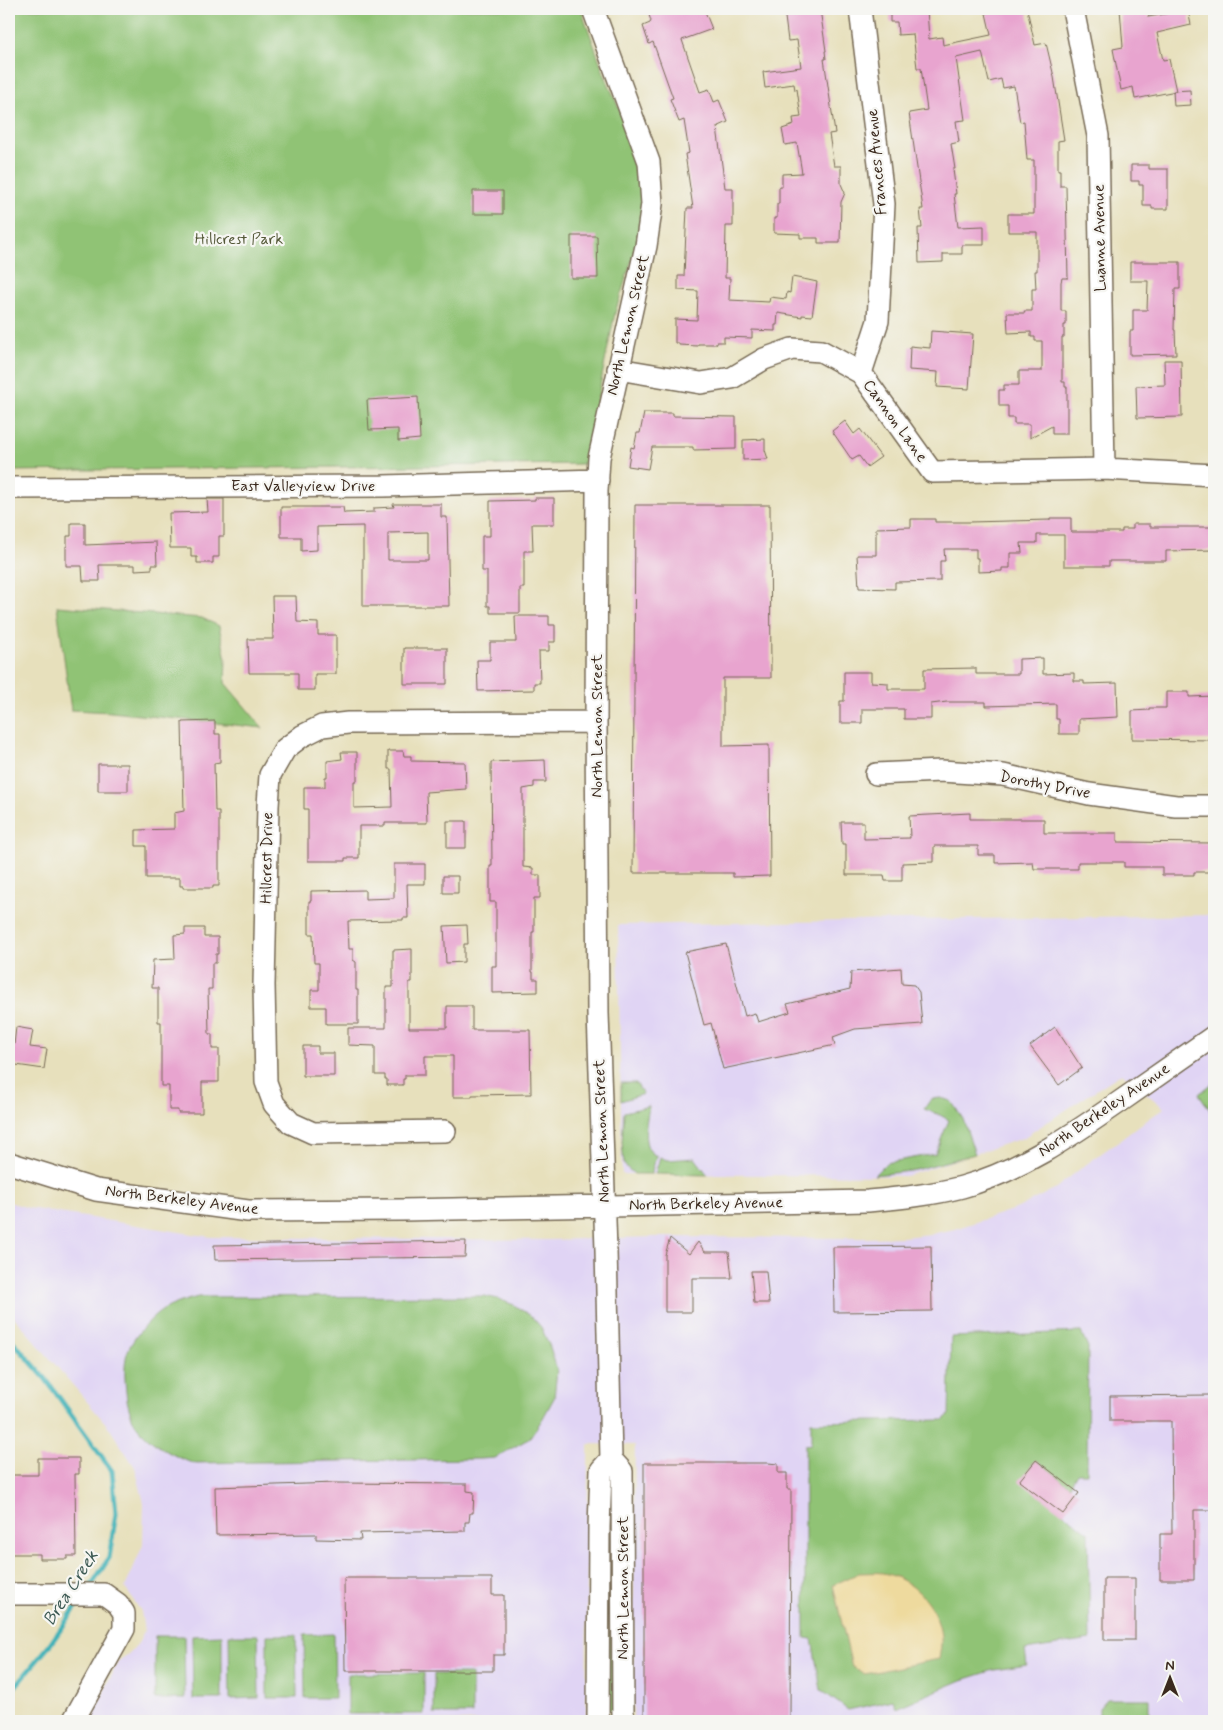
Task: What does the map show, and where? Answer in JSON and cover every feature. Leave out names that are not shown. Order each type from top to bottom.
[{"type":"street","name":"North Lemon Street","points":[[593,9],[649,162],[652,204],[646,246],[599,458],[598,480],[596,722],[598,1013],[611,1459],[601,1470],[598,1721]]},
{"type":"street","name":"Frances Avenue","points":[[860,9],[884,204],[878,321],[861,373]]},
{"type":"street","name":"Luanne Avenue","points":[[1073,9],[1098,136],[1104,469]]},
{"type":"street","name":"Cannon Lane","points":[[618,369],[701,383],[732,378],[764,359],[792,349],[821,351],[861,373],[932,472],[1104,469],[1214,475]]},
{"type":"street","name":"East Valleyview Drive","points":[[9,488],[393,486],[598,480]]},
{"type":"street","name":"Hillcrest Drive","points":[[445,1131],[313,1133],[290,1123],[274,1104],[266,1082],[264,984],[270,775],[285,750],[302,736],[322,726],[348,723],[596,722]]},
{"type":"street","name":"Dorothy Drive","points":[[876,774],[941,771],[1003,775],[1089,794],[1176,806],[1214,806]]},
{"type":"street","name":"North Berkeley Avenue","points":[[9,1163],[96,1190],[248,1210],[411,1210],[868,1201],[911,1197],[962,1186],[998,1174],[1044,1153],[1214,1036]]},
{"type":"street","name":"North Lemon Street","points":[[611,1459],[622,1470],[623,1721]]},
{"type":"street","points":[[9,1594],[72,1593],[111,1599],[124,1613],[124,1629],[73,1721]]},
{"type":"shaded area","points":[[1214,915],[1214,1721],[633,1721],[635,1445],[588,1444],[586,1721],[90,1721],[118,1662],[132,1651],[144,1631],[141,1611],[125,1588],[143,1545],[144,1503],[135,1467],[108,1426],[9,1311],[9,1202],[28,1208],[211,1237],[548,1240],[654,1237],[864,1238],[904,1237],[955,1229],[1018,1208],[1056,1188],[1164,1108],[1122,1073],[1023,1138],[906,1176],[622,1174],[618,925]]},
{"type":"green space","name":"Hillcrest Park","points":[[9,9],[581,9],[604,73],[635,147],[647,212],[615,313],[584,464],[9,471]]},
{"type":"green space","points":[[57,606],[202,618],[219,626],[226,659],[225,683],[263,728],[111,712],[71,710]]},
{"type":"green space","points":[[1214,1082],[1214,1116],[1199,1094]]},
{"type":"green space","points":[[621,1083],[636,1083],[643,1094],[621,1101]]},
{"type":"green space","points":[[941,1098],[951,1101],[963,1119],[975,1154],[911,1171],[874,1175],[886,1163],[935,1154],[949,1120],[924,1109],[931,1099]]},
{"type":"green space","points":[[649,1106],[646,1141],[651,1152],[657,1156],[653,1164],[652,1174],[634,1174],[624,1165],[622,1142],[624,1112]]},
{"type":"green space","points":[[660,1157],[667,1160],[695,1158],[708,1175],[655,1174]]},
{"type":"green space","points":[[484,1296],[514,1305],[531,1316],[541,1327],[557,1370],[554,1398],[530,1438],[495,1458],[192,1463],[170,1453],[150,1440],[133,1420],[125,1384],[126,1358],[131,1345],[146,1324],[158,1314],[167,1308],[185,1301],[198,1297]]},
{"type":"green space","points":[[1081,1332],[1088,1347],[1087,1473],[1077,1473],[1070,1486],[1036,1460],[1020,1481],[1088,1532],[1090,1640],[1025,1650],[1027,1665],[994,1670],[962,1680],[896,1708],[893,1700],[848,1710],[821,1690],[812,1639],[805,1638],[805,1445],[811,1444],[811,1422],[943,1420],[949,1415],[951,1337]]},
{"type":"green space","points":[[613,1632],[615,1709],[607,1710],[608,1633]]},
{"type":"green space","points":[[334,1634],[335,1698],[305,1698],[304,1635]]},
{"type":"green space","points":[[222,1635],[222,1699],[193,1699],[192,1636]]},
{"type":"green space","points":[[229,1635],[258,1635],[259,1698],[230,1699]]},
{"type":"green space","points":[[267,1635],[296,1635],[297,1698],[267,1698]]},
{"type":"green space","points":[[155,1636],[184,1636],[185,1699],[155,1699]]},
{"type":"green space","points":[[424,1673],[424,1714],[348,1714],[348,1674]]},
{"type":"green space","points":[[434,1674],[472,1674],[472,1714],[434,1714]]},
{"type":"green space","points":[[1107,1699],[1149,1699],[1149,1721],[1099,1721],[1099,1708]]},
{"type":"sand","points":[[859,1573],[883,1573],[894,1576],[913,1587],[922,1595],[929,1604],[939,1625],[941,1648],[939,1659],[865,1674],[852,1667],[833,1585]]},
{"type":"building","points":[[647,9],[704,9],[712,29],[682,40],[700,92],[709,89],[714,102],[719,100],[728,122],[717,127],[725,188],[733,188],[733,226],[726,226],[725,278],[730,278],[729,300],[769,302],[770,297],[786,299],[787,292],[790,293],[792,277],[808,280],[817,282],[812,316],[802,315],[802,317],[778,313],[775,331],[752,330],[752,338],[724,337],[724,342],[698,344],[698,346],[675,343],[675,319],[697,320],[698,291],[678,290],[678,276],[684,276],[687,208],[693,208],[685,154],[689,153],[684,120],[679,122],[670,99],[673,98],[653,42],[649,44],[643,26],[651,21]]},
{"type":"building","points":[[784,9],[820,9],[826,51],[826,59],[824,59],[835,133],[829,134],[834,166],[841,166],[841,184],[845,193],[841,202],[840,243],[818,243],[818,238],[800,238],[800,234],[774,233],[774,218],[777,218],[777,204],[779,204],[779,187],[782,187],[782,174],[802,173],[797,143],[785,145],[782,129],[794,125],[793,118],[801,117],[797,89],[795,90],[794,84],[765,88],[763,72],[801,67],[797,40],[788,41]]},
{"type":"building","points":[[890,9],[927,9],[929,39],[942,37],[943,45],[991,35],[985,9],[1027,9],[1035,45],[1046,43],[1054,77],[1064,140],[1058,141],[1058,170],[1060,170],[1060,186],[1066,186],[1068,278],[1062,278],[1061,282],[1061,311],[1066,311],[1066,325],[1064,325],[1064,337],[1062,337],[1062,382],[1065,382],[1065,387],[1067,387],[1067,434],[1052,434],[1052,426],[1030,438],[1030,424],[1014,424],[1014,418],[1008,418],[1008,406],[999,406],[999,390],[1004,390],[1004,385],[1019,385],[1019,371],[1042,371],[1042,341],[1035,341],[1035,337],[1031,337],[1031,332],[1008,333],[1007,313],[1032,311],[1032,289],[1036,289],[1035,271],[1037,271],[1037,232],[1008,232],[1008,214],[1034,214],[1034,160],[1027,160],[1024,121],[1020,122],[1014,86],[1003,88],[1001,79],[989,82],[982,52],[956,58],[965,120],[956,121],[959,142],[951,144],[955,169],[953,169],[956,194],[954,194],[958,227],[984,226],[984,245],[962,245],[962,254],[943,254],[943,262],[919,263],[918,228],[922,228],[920,209],[923,209],[909,113],[927,110],[921,68],[917,68],[913,34],[898,35],[897,22],[890,22]]},
{"type":"building","points":[[1120,9],[1150,9],[1148,17],[1188,10],[1191,25],[1157,33],[1163,60],[1169,59],[1176,91],[1135,99],[1133,87],[1121,90],[1113,49],[1123,47]]},
{"type":"building","points":[[1190,90],[1191,105],[1174,106],[1173,91]]},
{"type":"building","points":[[1131,165],[1149,165],[1149,169],[1168,169],[1168,209],[1152,209],[1152,206],[1143,206],[1143,185],[1139,185],[1139,181],[1131,181]]},
{"type":"building","points":[[473,191],[503,191],[503,214],[473,214]]},
{"type":"building","points":[[571,236],[597,236],[598,278],[571,278]]},
{"type":"building","points":[[1130,262],[1180,262],[1180,289],[1175,289],[1174,330],[1176,354],[1130,355],[1130,331],[1133,331],[1133,310],[1147,310],[1148,281],[1130,281]]},
{"type":"building","points":[[931,331],[973,334],[969,389],[937,387],[938,372],[909,370],[910,346],[930,348]]},
{"type":"building","points":[[1164,360],[1181,360],[1182,417],[1137,418],[1136,386],[1165,385]]},
{"type":"building","points":[[418,397],[420,439],[398,441],[398,429],[369,430],[367,400]]},
{"type":"building","points":[[644,413],[673,413],[673,416],[736,417],[736,449],[693,450],[693,447],[652,447],[648,469],[628,466],[631,447],[634,448],[637,433],[640,433]]},
{"type":"building","points":[[845,421],[854,434],[860,429],[881,457],[867,467],[859,456],[852,460],[832,431]]},
{"type":"building","points":[[765,439],[765,450],[768,459],[743,460],[743,440]]},
{"type":"building","points":[[535,498],[554,498],[554,524],[532,524],[533,551],[524,551],[524,588],[520,588],[520,613],[490,613],[490,606],[487,606],[487,571],[482,571],[482,536],[490,536],[490,501],[535,500]]},
{"type":"building","points":[[207,499],[224,499],[224,536],[219,536],[219,557],[213,557],[213,563],[197,563],[197,557],[191,557],[191,548],[170,548],[169,513],[208,512]]},
{"type":"building","points":[[393,504],[441,504],[441,517],[447,517],[449,606],[363,606],[363,526],[317,527],[317,550],[301,551],[301,537],[281,537],[281,507],[343,507],[344,513],[374,512],[374,508],[394,507]],"holes":[[[428,532],[428,560],[388,560],[388,533]]]},
{"type":"building","points":[[635,505],[770,505],[771,678],[723,678],[723,746],[769,745],[770,876],[733,877],[733,873],[633,873]]},
{"type":"building","points":[[1050,518],[1071,518],[1071,532],[1122,532],[1122,529],[1133,529],[1133,524],[1150,524],[1150,527],[1214,527],[1214,550],[1166,551],[1166,561],[1109,561],[1109,566],[1064,566],[1064,535],[1037,535],[1037,543],[1021,543],[1022,553],[1010,553],[1010,568],[1002,568],[1002,571],[978,572],[976,549],[944,549],[945,561],[940,561],[940,581],[895,582],[895,589],[859,588],[857,555],[876,555],[876,528],[911,527],[911,519],[935,519],[935,522],[969,522],[1050,520]]},
{"type":"building","points":[[71,523],[85,523],[85,545],[156,542],[157,565],[152,565],[152,569],[135,570],[135,565],[99,565],[100,581],[83,581],[82,566],[66,566],[67,536],[71,536]]},
{"type":"building","points":[[272,596],[296,596],[297,622],[318,623],[318,635],[336,635],[336,674],[315,674],[315,690],[298,690],[298,673],[249,673],[248,639],[273,639]]},
{"type":"building","points":[[515,616],[549,616],[549,625],[555,625],[555,642],[549,642],[549,651],[539,651],[540,683],[534,683],[534,690],[478,691],[477,660],[490,660],[490,642],[516,642]]},
{"type":"building","points":[[404,648],[447,648],[447,684],[404,684]]},
{"type":"building","points":[[1043,658],[1043,674],[1074,673],[1074,681],[1084,681],[1084,684],[1117,683],[1118,717],[1079,719],[1079,734],[1059,734],[1056,704],[986,706],[986,702],[947,702],[931,704],[931,719],[904,719],[904,709],[862,709],[862,723],[840,723],[840,701],[844,701],[844,672],[871,672],[871,682],[888,683],[888,689],[924,689],[924,669],[976,668],[976,674],[1019,674],[1019,659]]},
{"type":"building","points":[[1166,692],[1189,692],[1189,697],[1214,696],[1214,740],[1132,739],[1132,711],[1166,708]]},
{"type":"building","points":[[215,721],[215,734],[220,734],[220,762],[214,763],[215,811],[219,811],[219,886],[213,886],[213,888],[183,888],[183,886],[180,886],[180,878],[146,878],[146,846],[136,846],[136,830],[174,829],[174,813],[184,811],[182,722]]},
{"type":"building","points":[[388,751],[403,751],[404,756],[411,756],[411,761],[465,762],[466,789],[426,792],[427,823],[385,823],[385,826],[359,826],[359,858],[345,858],[345,861],[308,861],[308,809],[304,809],[304,787],[325,787],[327,761],[342,759],[341,752],[357,752],[357,781],[354,781],[354,808],[392,807],[391,769],[388,769]]},
{"type":"building","points":[[545,760],[546,782],[534,782],[534,787],[523,789],[523,867],[533,868],[533,875],[540,875],[540,898],[534,898],[534,932],[532,932],[532,972],[533,979],[538,979],[538,992],[492,993],[492,966],[496,966],[496,902],[490,902],[490,866],[492,866],[491,762]]},
{"type":"building","points":[[98,764],[128,764],[128,791],[98,791]]},
{"type":"building","points":[[970,813],[970,819],[1044,819],[1044,833],[1117,833],[1117,842],[1214,843],[1214,872],[1194,872],[1194,875],[1162,875],[1162,867],[1124,867],[1124,862],[1078,862],[1078,869],[1034,869],[1033,862],[995,863],[995,855],[978,855],[978,846],[934,846],[934,862],[902,863],[902,881],[885,881],[884,875],[846,875],[846,844],[842,844],[841,822],[864,822],[864,839],[910,838],[909,816]]},
{"type":"building","points":[[447,821],[466,821],[466,848],[447,848]]},
{"type":"building","points":[[394,864],[425,864],[425,884],[407,884],[408,918],[403,918],[403,920],[348,921],[349,949],[353,949],[353,960],[356,962],[358,1024],[326,1024],[326,1007],[311,1007],[311,990],[319,990],[319,963],[314,963],[313,934],[309,934],[309,901],[311,901],[311,891],[365,890],[365,899],[394,898]]},
{"type":"building","points":[[443,876],[458,876],[458,893],[443,893]]},
{"type":"building","points":[[467,925],[468,944],[464,944],[464,962],[446,963],[444,926]]},
{"type":"building","points":[[185,928],[204,928],[204,937],[218,937],[216,963],[212,963],[212,989],[208,989],[209,1034],[212,1034],[212,1049],[219,1049],[219,1082],[202,1082],[202,1113],[178,1113],[178,1110],[169,1110],[169,1086],[161,1086],[161,1022],[158,1022],[158,988],[152,988],[153,960],[175,959],[174,935],[185,934]]},
{"type":"building","points":[[726,944],[745,1016],[755,1013],[758,1022],[790,1012],[787,1004],[850,989],[851,972],[901,968],[902,984],[914,985],[919,992],[922,1024],[855,1029],[833,1037],[835,1045],[723,1069],[711,1023],[704,1025],[685,952]]},
{"type":"building","points":[[412,949],[412,982],[409,982],[409,1028],[447,1028],[447,1006],[472,1006],[472,1030],[530,1030],[531,1094],[453,1097],[453,1056],[425,1056],[425,1075],[405,1075],[403,1085],[387,1085],[385,1075],[375,1075],[375,1046],[348,1045],[348,1028],[386,1028],[386,987],[393,987],[393,950]]},
{"type":"building","points":[[16,1027],[33,1030],[30,1047],[47,1049],[44,1069],[9,1064],[9,1044],[14,1045]]},
{"type":"building","points":[[1055,1027],[1082,1068],[1059,1085],[1030,1046]]},
{"type":"building","points":[[303,1046],[318,1046],[318,1053],[334,1053],[334,1076],[303,1076]]},
{"type":"building","points":[[670,1238],[689,1254],[698,1242],[705,1252],[729,1252],[732,1278],[692,1278],[692,1312],[665,1312],[665,1255]]},
{"type":"building","points":[[466,1241],[465,1257],[215,1260],[214,1245]]},
{"type":"building","points":[[931,1246],[932,1311],[834,1312],[833,1247]]},
{"type":"building","points":[[751,1271],[766,1271],[769,1303],[754,1303]]},
{"type":"building","points":[[1210,1395],[1211,1510],[1194,1510],[1194,1580],[1160,1580],[1160,1534],[1172,1534],[1171,1421],[1110,1421],[1110,1396]]},
{"type":"building","points":[[38,1458],[79,1458],[79,1474],[75,1474],[76,1556],[67,1556],[67,1559],[40,1559],[40,1554],[9,1554],[10,1475],[38,1475]]},
{"type":"building","points":[[1036,1460],[1079,1493],[1063,1514],[1019,1481]]},
{"type":"building","points":[[644,1463],[768,1463],[778,1464],[778,1473],[787,1473],[787,1489],[791,1489],[790,1721],[644,1721]]},
{"type":"building","points":[[336,1483],[467,1484],[467,1491],[474,1492],[473,1513],[470,1513],[469,1522],[465,1522],[465,1531],[360,1533],[361,1540],[316,1539],[316,1534],[216,1535],[215,1487]]},
{"type":"building","points":[[344,1578],[492,1578],[492,1595],[504,1595],[504,1655],[493,1655],[493,1671],[345,1671]]},
{"type":"building","points":[[1104,1578],[1135,1578],[1135,1640],[1104,1640]]},
{"type":"waterway","name":"Brea Creek","points":[[9,1337],[45,1378],[112,1471],[116,1513],[109,1558],[89,1589]]},
{"type":"waterway","name":"Brea Creek","points":[[9,1694],[49,1646],[81,1600]]}]
